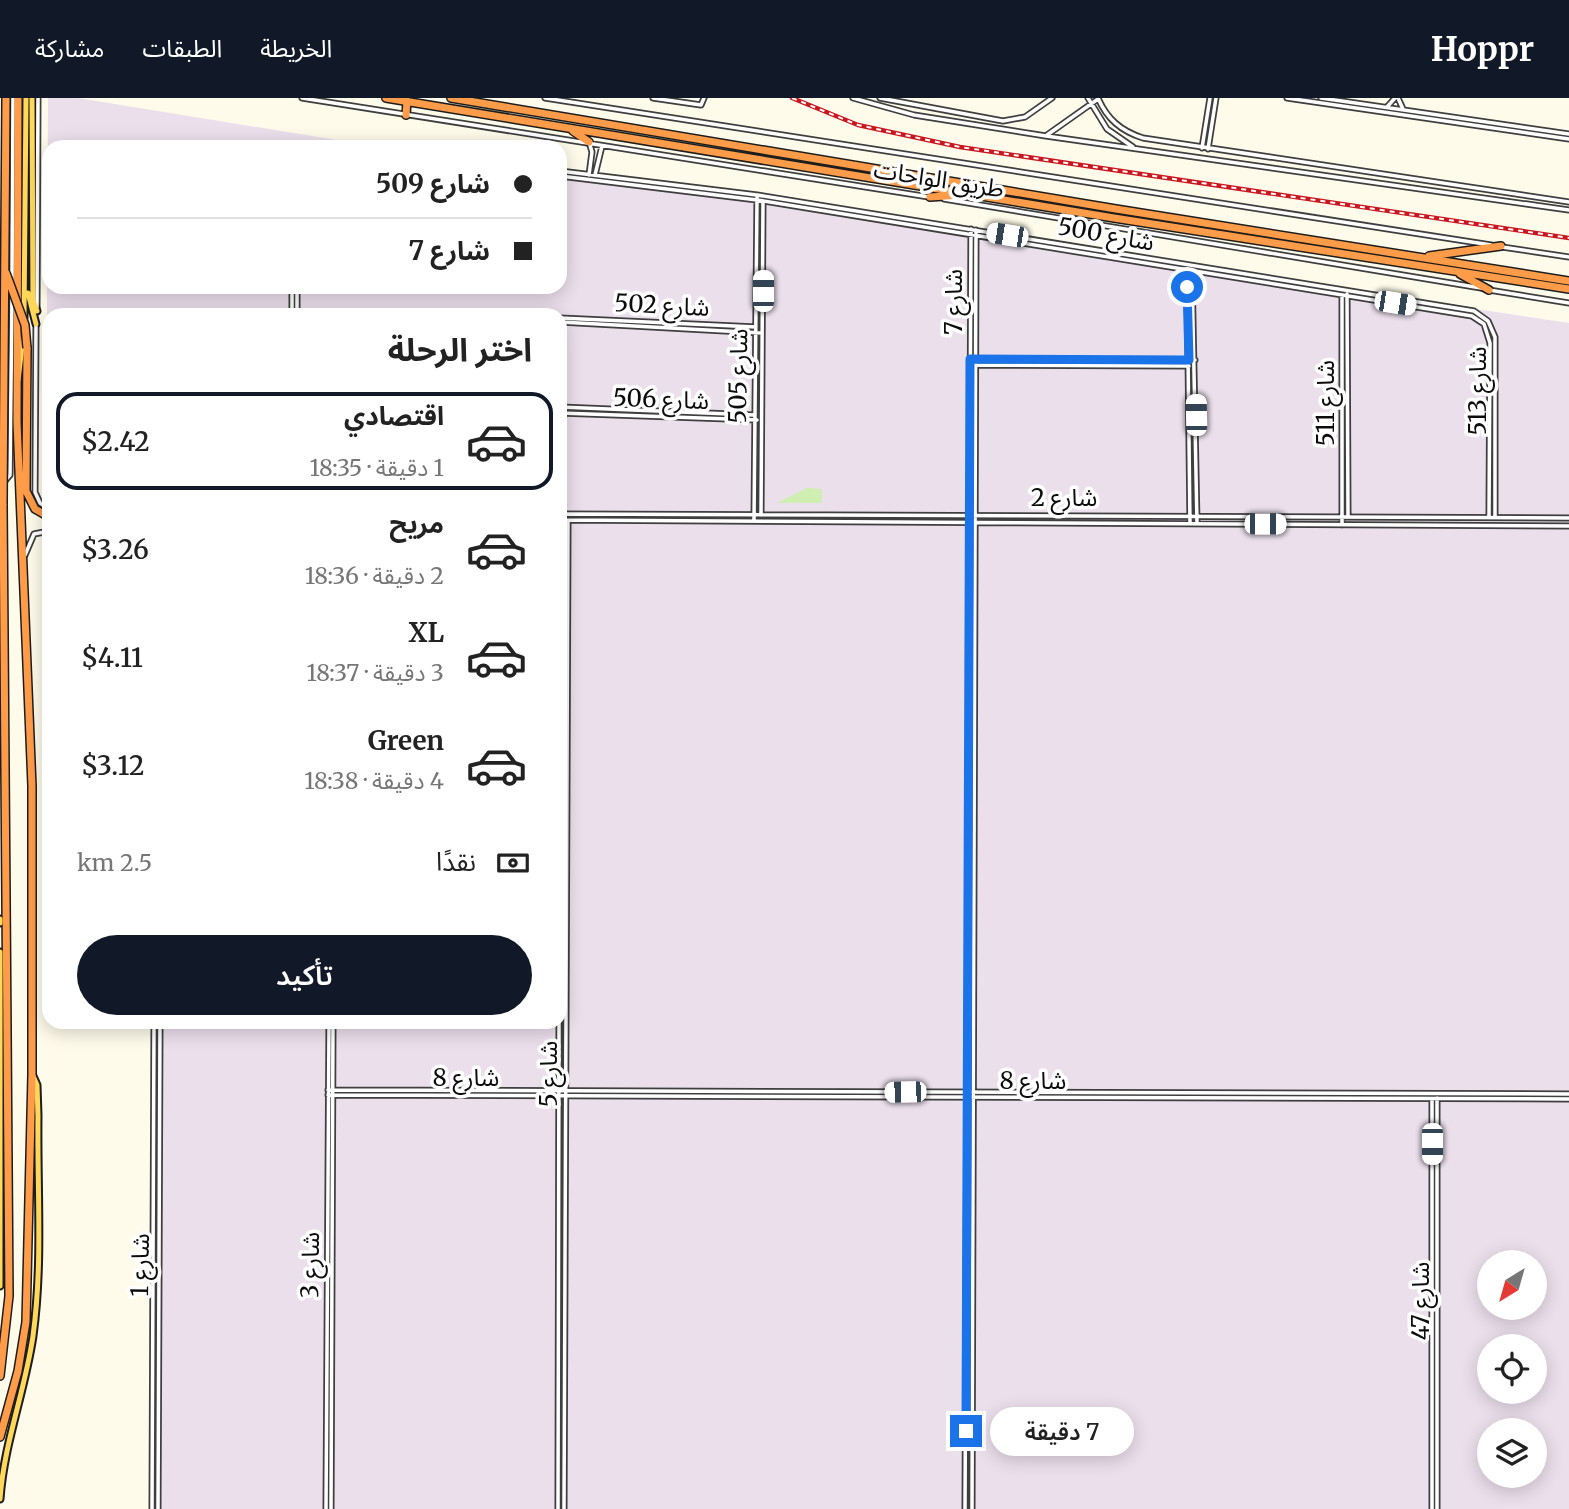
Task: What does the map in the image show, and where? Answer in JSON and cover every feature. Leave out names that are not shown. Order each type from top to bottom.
[{"type":"highway","points":[[0,1376],[9,1296],[5,1057],[3,504],[6,98]]},
{"type":"highway","points":[[0,1437],[18,1371],[26,1322],[32,1074],[32,786],[21,563],[16,383],[16,98]]},
{"type":"highway","name":"طريق الواحات","points":[[386,98],[1569,289]]},
{"type":"highway","name":"طريق الواحات","points":[[451,98],[1569,281]]},
{"type":"highway","points":[[406,115],[407,101]]},
{"type":"highway","points":[[569,128],[589,142]]},
{"type":"highway","points":[[930,197],[974,194]]},
{"type":"highway","points":[[1241,237],[1242,228]]},
{"type":"highway","points":[[1261,240],[1262,231]]},
{"type":"highway","points":[[1420,257],[1501,246]]},
{"type":"highway","points":[[3,266],[25,325],[26,491],[33,506],[42,512]]},
{"type":"highway","points":[[1453,270],[1489,290]]},
{"type":"main road","points":[[30,100],[33,300],[37,311]]},
{"type":"main road","points":[[16,383],[22,369],[30,100]]},
{"type":"main road","points":[[26,288],[36,324]]},
{"type":"main road","points":[[0,952],[5,1057],[1,1114],[0,1283]]},
{"type":"main road","points":[[0,1499],[4,1464],[30,1351],[36,1304],[38,1116],[37,1085],[32,1074]]},
{"type":"street","points":[[0,481],[5,482],[10,475],[16,98]]},
{"type":"street","points":[[38,98],[35,492],[42,504]]},
{"type":"street","name":"طريق الواحات","points":[[302,98],[930,197],[1569,303]]},
{"type":"street","name":"طريق الواحات","points":[[545,98],[1569,257]]},
{"type":"street","points":[[654,98],[701,105],[704,98]]},
{"type":"street","points":[[853,98],[914,114],[1045,136],[1569,210]]},
{"type":"street","points":[[880,98],[995,120],[1025,117],[1052,98]]},
{"type":"street","points":[[1088,98],[1107,129],[1134,148]]},
{"type":"street","points":[[1205,148],[1210,98]]},
{"type":"street","points":[[1205,148],[1216,98]]},
{"type":"street","points":[[1287,98],[1569,137]]},
{"type":"street","points":[[1321,98],[1350,105],[1387,107],[1569,137]]},
{"type":"street","points":[[1387,107],[1396,98],[1405,110]]},
{"type":"street","points":[[1045,136],[1098,99],[1107,114],[1125,131],[1175,144],[1569,202]]},
{"type":"street","points":[[994,128],[995,120]]},
{"type":"street","points":[[589,142],[592,152],[592,178]]},
{"type":"street","points":[[1173,154],[1175,144]]},
{"type":"street","points":[[592,178],[598,152],[603,145]]},
{"type":"street","points":[[1338,177],[1339,168]]},
{"type":"street","name":"شارع 500","points":[[567,175],[760,198],[1437,308]]},
{"type":"street","points":[[1516,202],[1517,194]]},
{"type":"street","name":"شارع 505","points":[[754,521],[760,198]]},
{"type":"street","name":"شارع 7","points":[[972,1509],[969,515],[974,232]]},
{"type":"street","name":"شارع 7","points":[[965,1509],[977,362],[974,232]]},
{"type":"street","points":[[1189,268],[1195,363],[1197,524]]},
{"type":"street","name":"شارع 511","points":[[1345,293],[1348,516]]},
{"type":"street","name":"شارع 511","points":[[1342,525],[1345,293]]},
{"type":"street","name":"شارع 513","points":[[1437,308],[1474,311],[1484,317],[1494,331],[1493,463],[1491,517],[1488,525]]},
{"type":"street","points":[[1190,524],[1191,316]]},
{"type":"street","name":"شارع 502","points":[[567,320],[759,330]]},
{"type":"street","points":[[970,359],[977,362],[1009,363],[1195,363]]},
{"type":"street","points":[[970,365],[977,362]]},
{"type":"street","name":"شارع 506","points":[[567,410],[758,417]]},
{"type":"street","name":"شارع 505","points":[[758,417],[761,514]]},
{"type":"street","points":[[1190,439],[1197,439]]},
{"type":"street","name":"شارع 2","points":[[568,514],[1569,518]]},
{"type":"street","name":"شارع 5","points":[[567,680],[568,514]]},
{"type":"street","points":[[1132,515],[1132,523]]},
{"type":"street","name":"شارع 2","points":[[568,520],[1569,526]]},
{"type":"street","points":[[21,563],[33,536],[42,533]]},
{"type":"street","name":"شارع 1","points":[[152,1509],[154,1029]]},
{"type":"street","name":"شارع 1","points":[[158,1509],[160,1029]]},
{"type":"street","name":"شارع 3","points":[[329,1509],[331,1029]]},
{"type":"street","name":"شارع 5","points":[[558,1509],[559,1029]]},
{"type":"street","name":"شارع 5","points":[[564,1509],[566,1029]]},
{"type":"street","name":"شارع 8","points":[[331,1092],[1569,1096]]},
{"type":"street","name":"شارع 47","points":[[1434,1509],[1435,1096]]},
{"type":"shaded area","points":[[48,98],[78,98],[337,140],[48,140]]},
{"type":"shaded area","points":[[567,177],[969,232],[1569,323],[1569,1509],[155,1509],[156,1029],[567,1029],[567,308],[47,308],[47,294],[567,294]]},
{"type":"green space","points":[[807,488],[822,489],[822,503],[777,503]]},
{"type":"railway","points":[[792,98],[858,125],[960,147],[1569,238]]},
{"type":"route","points":[[966,1431],[970,359],[1189,360],[1187,287]]}]
